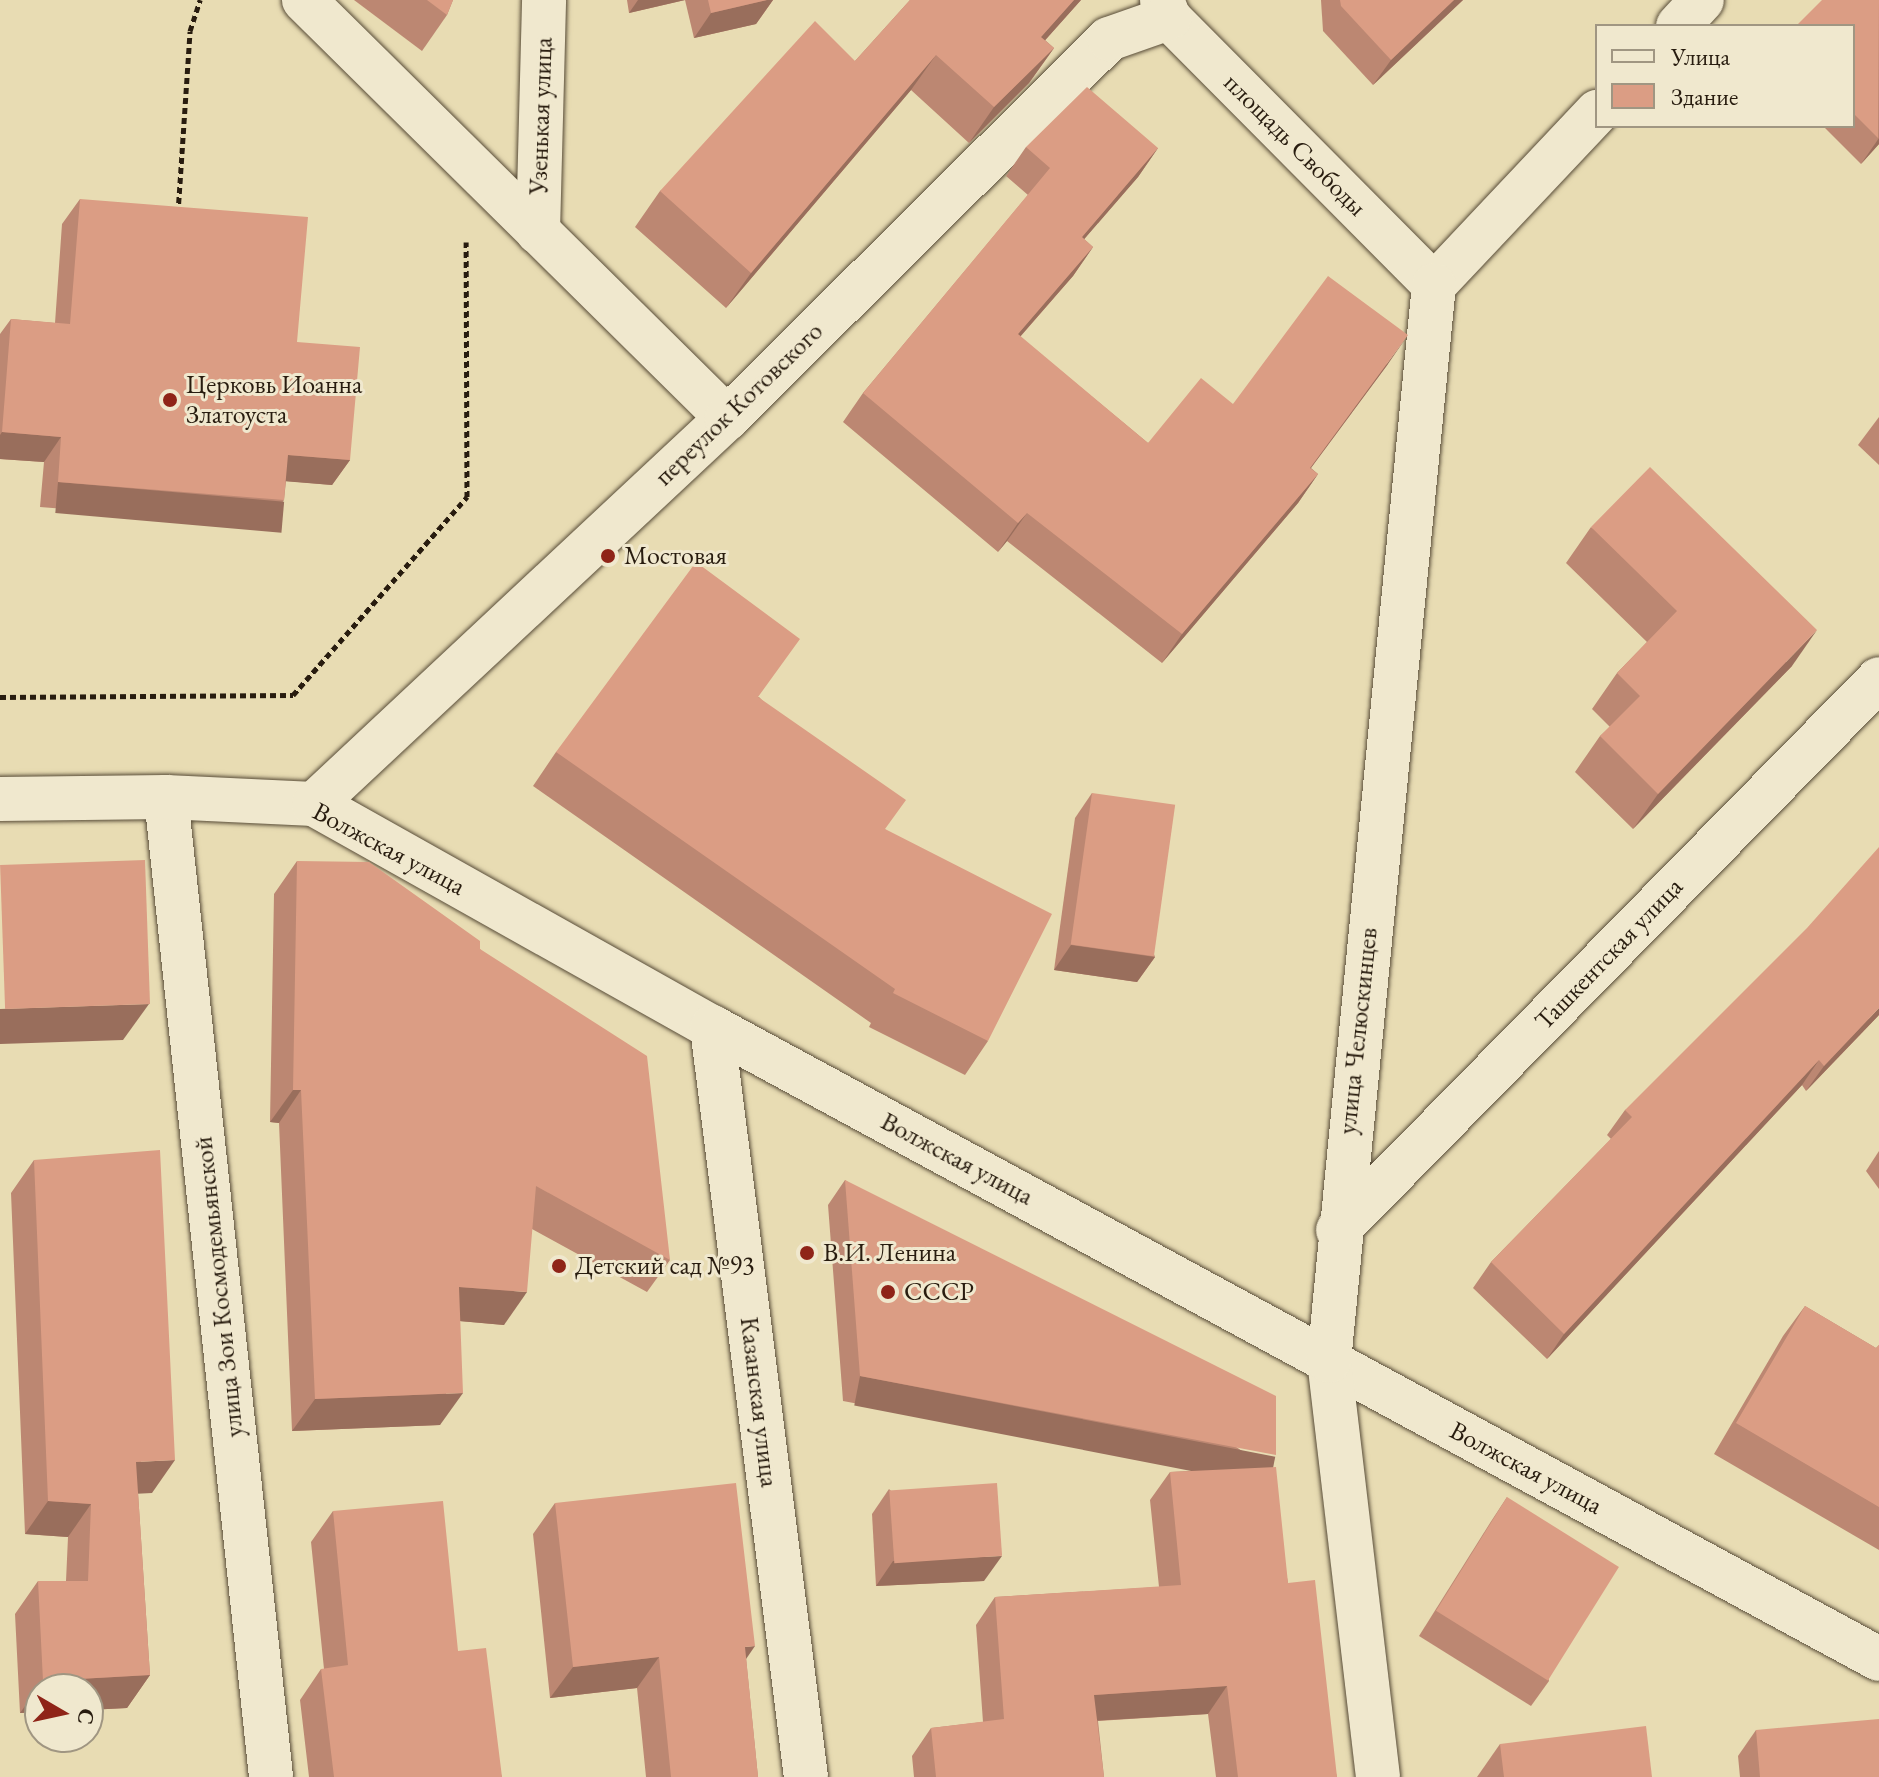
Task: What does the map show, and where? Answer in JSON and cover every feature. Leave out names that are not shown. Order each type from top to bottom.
[{"type":"street","points":[[304,0],[727,418]]},
{"type":"street","name":"Узенькая улица","points":[[538,232],[544,0]]},
{"type":"street","points":[[1680,24],[1702,0]]},
{"type":"street","name":"площадь Свободы","points":[[1166,9],[1434,285]]},
{"type":"street","name":"переулок Котовского","points":[[314,804],[727,418],[1109,39],[1166,9]]},
{"type":"street","points":[[1434,285],[1595,114]]},
{"type":"street","name":"улица Челюскинцев","points":[[1378,1777],[1329,1361],[1338,1230],[1434,285]]},
{"type":"street","name":"Ташкентская улица","points":[[1338,1230],[1879,679]]},
{"type":"street","name":"Волжская улица","points":[[0,799],[166,797],[314,804],[712,1027],[1879,1659]]},
{"type":"street","name":"улица Зои Космодемьянской","points":[[166,797],[271,1777]]},
{"type":"street","name":"Казанская улица","points":[[712,1027],[806,1777]]},
{"type":"path","points":[[177,220],[190,31],[200,0]]},
{"type":"path","points":[[0,697],[293,695],[467,497],[466,161]]},
{"type":"building","points":[[427,0],[453,0],[447,15]]},
{"type":"building","points":[[708,0],[767,0],[711,13]]},
{"type":"building","points":[[910,0],[1074,0],[1041,37],[1054,48],[994,107],[936,55],[751,273],[660,191],[815,21],[855,61]]},
{"type":"building","points":[[1340,0],[1454,0],[1391,60],[1341,6]]},
{"type":"building","points":[[1822,0],[1879,0],[1878,138],[1855,115],[1855,24],[1798,24]]},
{"type":"building","points":[[1087,87],[1158,148],[1082,237],[1093,247],[1018,334],[1148,443],[1201,378],[1233,404],[1328,276],[1408,335],[1310,468],[1318,474],[1182,634],[1027,513],[1018,523],[863,393],[1050,168],[1026,147]]},
{"type":"building","name":"Церковь Иоанна Златоуста","points":[[80,199],[308,217],[297,342],[360,347],[350,460],[288,455],[284,500],[58,482],[61,437],[2,432],[11,319],[70,324]]},
{"type":"building","points":[[1650,467],[1817,630],[1658,794],[1600,736],[1640,696],[1617,673],[1677,611],[1591,527]]},
{"type":"building","points":[[696,562],[800,639],[758,697],[906,800],[885,829],[1052,914],[988,1041],[893,993],[895,989],[556,752]]},
{"type":"building","points":[[1092,793],[1175,805],[1154,956],[1071,945]]},
{"type":"building","points":[[1879,847],[1879,1008],[1824,1066],[1819,1060],[1564,1334],[1491,1262],[1632,1117],[1625,1110],[1807,928]]},
{"type":"building","points":[[145,860],[150,1004],[5,1009],[0,865]]},
{"type":"building","points":[[297,861],[369,862],[480,941],[480,949],[647,1056],[670,1260],[536,1186],[527,1292],[459,1287],[463,1393],[315,1399],[301,1090],[293,1090]]},
{"type":"building","points":[[160,1150],[175,1460],[136,1462],[150,1675],[104,1678],[104,1673],[43,1673],[38,1581],[88,1581],[91,1504],[48,1501],[34,1160]]},
{"type":"building","points":[[845,1180],[1276,1396],[1276,1455],[860,1376]]},
{"type":"building","points":[[1805,1306],[1876,1348],[1879,1345],[1879,1507],[1736,1423]]},
{"type":"building","points":[[1276,1467],[1288,1583],[1315,1580],[1337,1777],[1238,1777],[1227,1686],[1094,1695],[1104,1777],[936,1777],[931,1728],[1004,1719],[995,1597],[1181,1585],[1170,1472]]},
{"type":"building","points":[[736,1483],[755,1646],[745,1647],[758,1777],[671,1777],[659,1657],[573,1667],[555,1503]]},
{"type":"building","points":[[997,1483],[1002,1556],[894,1563],[889,1491]]},
{"type":"building","points":[[1507,1497],[1619,1567],[1548,1681],[1436,1611]]},
{"type":"building","points":[[443,1501],[458,1651],[486,1648],[502,1777],[334,1777],[321,1669],[348,1665],[333,1511]]},
{"type":"building","points":[[1879,1719],[1879,1777],[1760,1777],[1756,1730]]},
{"type":"building","points":[[1646,1726],[1652,1777],[1504,1777],[1500,1744]]},
{"type":"place","name":"Церковь Иоанна Златоуста","points":[[170,400]]},
{"type":"place","name":"Мостовая","points":[[608,556]]},
{"type":"place","name":"В.И. Ленина","points":[[807,1253]]},
{"type":"place","name":"Детский сад №93","points":[[559,1266]]},
{"type":"place","name":"СССР","points":[[888,1292]]}]
